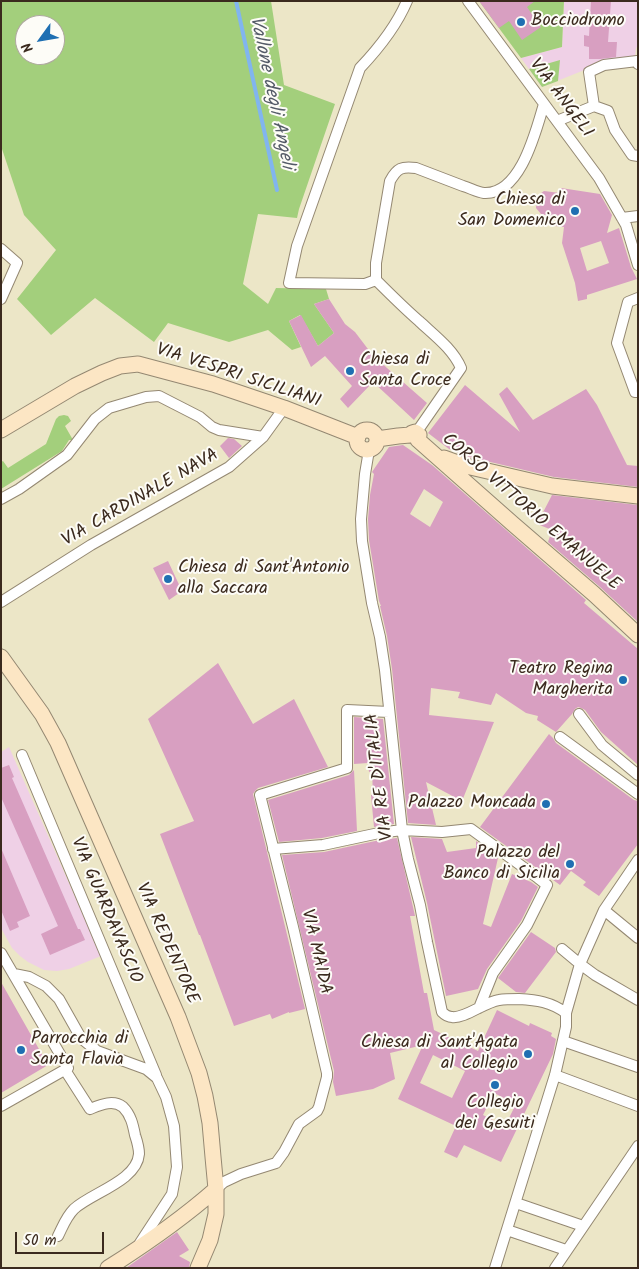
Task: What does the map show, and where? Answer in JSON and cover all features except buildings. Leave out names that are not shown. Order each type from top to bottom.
[{"type":"street","points":[[376,280],[365,284],[289,283],[296,246],[360,68],[380,47],[401,16],[406,1]]},
{"type":"street","name":"VIA ANGELI","points":[[468,1],[599,178],[626,225],[638,265]]},
{"type":"street","points":[[594,106],[589,72],[604,66],[637,63]]},
{"type":"street","points":[[373,445],[398,436],[415,436],[461,368],[444,344],[376,280],[376,264],[390,181],[393,174],[399,168],[416,168],[474,191],[485,193],[499,190],[509,183],[517,173],[531,147],[544,104]]},
{"type":"street","points":[[557,121],[594,106],[608,111],[615,130],[632,155],[638,156]]},
{"type":"street","points":[[622,218],[638,216]]},
{"type":"street","points":[[1,248],[17,263],[1,299]]},
{"type":"street","points":[[638,298],[628,302],[617,343],[635,392],[638,392]]},
{"type":"street","name":"VIA VESPRI SICILIANI","points":[[1,430],[75,386],[120,366],[138,364],[213,384],[284,408],[358,437],[362,432],[369,430],[374,433],[373,445]]},
{"type":"street","points":[[1,499],[19,489],[67,454],[95,419],[109,408],[146,397],[159,396],[200,417],[219,430],[264,437]]},
{"type":"street","name":"VIA CARDINALE NAVA","points":[[1,602],[91,545],[229,467],[264,437],[284,408]]},
{"type":"street","name":"CORSO VITTORIO EMANUELE","points":[[415,436],[594,594],[638,636]]},
{"type":"street","name":"VIA RE D'ITALIA","points":[[373,445],[365,474],[362,541],[385,670],[402,830],[442,1012],[446,1016],[453,1018],[501,999],[546,1002],[566,1013]]},
{"type":"street","points":[[435,455],[466,466],[552,486],[638,496]]},
{"type":"street","name":"VIA REDENTORE","points":[[1,657],[42,714],[58,743],[178,1017],[199,1073],[210,1123],[216,1189],[216,1214],[210,1240],[198,1268]]},
{"type":"street","name":"VIA MAIDA","points":[[216,1189],[224,1182],[241,1174],[276,1163],[299,1124],[317,1111],[327,1077],[293,927],[260,795],[347,768],[347,710],[389,712]]},
{"type":"street","points":[[579,714],[602,745],[634,772],[621,781]]},
{"type":"street","points":[[560,737],[638,794]]},
{"type":"street","name":"VIA GUARDAVASCIO","points":[[22,755],[166,1097],[174,1126],[177,1167],[172,1194],[135,1250]]},
{"type":"street","points":[[273,849],[323,844],[379,832],[402,830],[442,832],[466,829],[547,885],[527,925],[493,973],[479,1008]]},
{"type":"street","points":[[495,1268],[555,1075],[566,1027],[566,1013],[580,964],[604,910],[638,860]]},
{"type":"street","points":[[604,910],[638,938]]},
{"type":"street","points":[[562,949],[595,975],[638,1000]]},
{"type":"street","points":[[1,953],[90,1108],[105,1103],[122,1106],[132,1122],[139,1153],[132,1171],[75,1208],[68,1216],[58,1236]]},
{"type":"street","points":[[14,974],[29,977],[46,986],[59,999],[81,1038],[97,1051],[146,1069],[157,1078]]},
{"type":"street","points":[[563,1041],[638,1067]]},
{"type":"street","points":[[1,1106],[67,1069]]},
{"type":"street","points":[[555,1075],[638,1106]]},
{"type":"street","points":[[555,1268],[638,1146]]},
{"type":"street","points":[[108,1268],[194,1208],[216,1189]]},
{"type":"street","points":[[516,1203],[583,1226]]},
{"type":"street","points":[[507,1230],[566,1250]]},
{"type":"shaded area","points":[[564,1],[638,1],[638,46],[635,58],[602,63],[542,87],[521,58],[562,47]]},
{"type":"shaded area","points":[[9,747],[101,956],[69,969],[57,971],[44,970],[28,962],[12,948],[1,928],[1,752]]},
{"type":"green space","points":[[1,1],[271,1],[284,85],[335,104],[297,218],[258,214],[243,284],[268,304],[276,288],[326,289],[329,299],[314,304],[334,333],[318,346],[300,315],[289,321],[301,347],[292,350],[268,330],[229,342],[168,323],[154,342],[95,298],[51,335],[17,299],[56,250],[24,215],[1,146]]},
{"type":"green space","name":"Bocciodromo","points":[[479,1],[564,1],[562,47],[521,58]]},
{"type":"green space","points":[[560,60],[558,81],[542,87],[529,69]]},
{"type":"green space","points":[[64,415],[68,416],[71,421],[65,426],[73,440],[69,440],[62,451],[1,489],[1,462],[3,461],[8,468],[46,444],[56,419]]},
{"type":"waterway","name":"Vallone degli Angeli","points":[[236,1],[277,190]]},
{"type":"place","name":"Bocciodromo","points":[[521,22]]},
{"type":"place","name":"Chiesa di San Domenico","points":[[575,211]]},
{"type":"place","name":"Chiesa di Santa Croce","points":[[350,371]]},
{"type":"place","name":"Chiesa di Sant'Antonio alla Saccara","points":[[168,579]]},
{"type":"place","name":"Teatro Regina Margherita","points":[[623,680]]},
{"type":"place","name":"Palazzo Moncada","points":[[546,804]]},
{"type":"place","name":"Palazzo del Banco di Sicilia","points":[[570,864]]},
{"type":"place","name":"Parrocchia di Santa Flavia","points":[[21,1050]]},
{"type":"place","name":"Chiesa di Sant'Agata al Collegio","points":[[528,1054]]},
{"type":"place","name":"Collegio dei Gesuiti","points":[[495,1085]]}]
